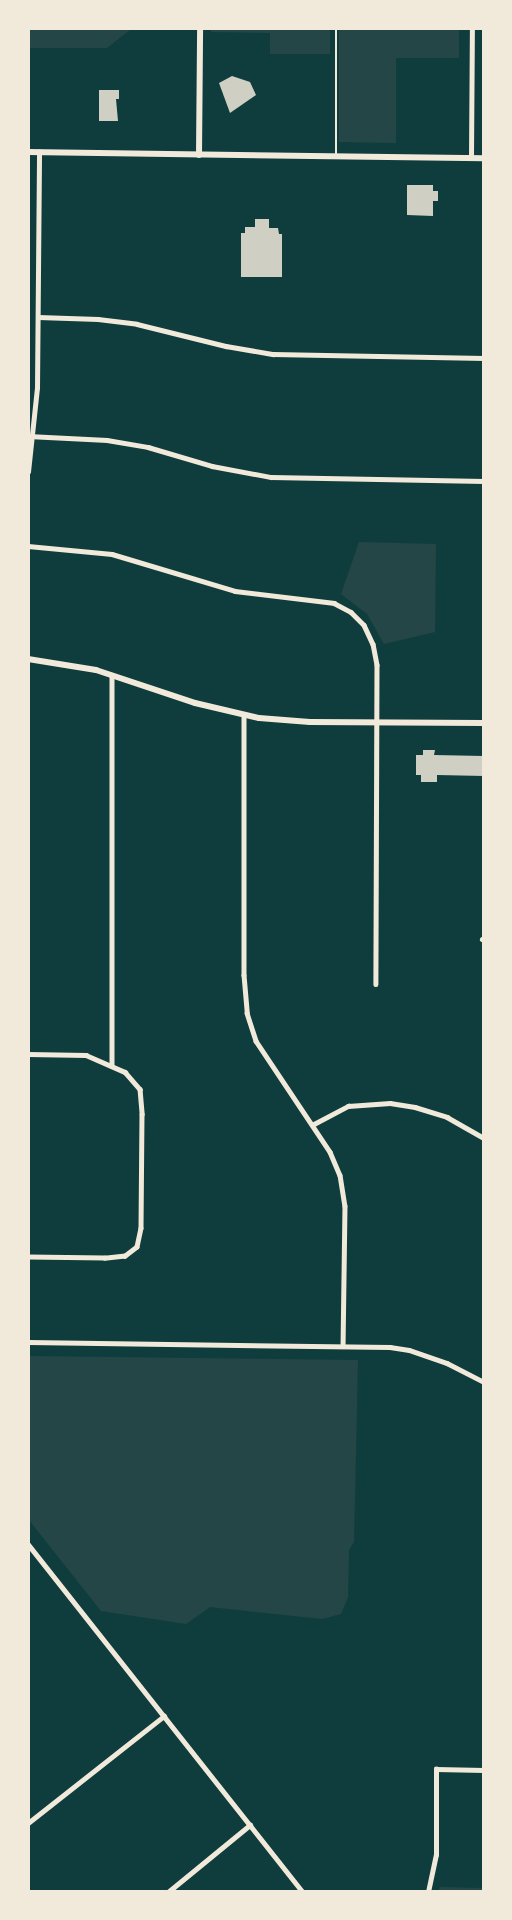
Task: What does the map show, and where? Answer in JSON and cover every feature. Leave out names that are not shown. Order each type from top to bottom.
[{"type":"street","points":[[199,154],[200,28]]},
{"type":"street","points":[[471,158],[472,28]]},
{"type":"street","points":[[28,152],[483,158]]},
{"type":"street","points":[[28,472],[38,388],[39,152]]},
{"type":"street","points":[[38,317],[98,319],[137,324],[226,346],[273,354],[483,358]]},
{"type":"street","points":[[31,436],[84,438],[127,444],[212,466],[271,477],[483,481]]},
{"type":"street","points":[[28,546],[112,554],[235,591],[323,601],[342,607],[364,625],[373,644],[377,665],[376,984]]},
{"type":"street","points":[[28,659],[73,665],[112,675],[195,703],[244,715],[286,720],[483,723]]},
{"type":"street","points":[[112,675],[112,1066]]},
{"type":"street","points":[[244,715],[244,975],[247,1013],[258,1043],[337,1165],[345,1196],[344,1346]]},
{"type":"street","points":[[28,1054],[86,1055],[126,1072],[136,1082],[141,1094],[140,1237],[132,1252],[125,1256],[105,1258],[28,1257]]},
{"type":"street","points":[[312,1125],[348,1106],[390,1103],[415,1107],[447,1117],[483,1138]]},
{"type":"street","points":[[28,1342],[344,1346],[409,1350],[447,1363],[483,1382]]},
{"type":"street","points":[[28,1544],[303,1892]]},
{"type":"street","points":[[28,1823],[164,1716]]},
{"type":"street","points":[[428,1892],[436,1855],[436,1769],[483,1770]]},
{"type":"street","points":[[168,1892],[250,1825]]},
{"type":"lane","points":[[336,28],[336,156]]},
{"type":"shaded area","points":[[29,28],[131,29],[107,48],[29,48]]},
{"type":"shaded area","points":[[211,29],[330,29],[330,54],[270,54],[270,33],[211,32]]},
{"type":"shaded area","points":[[339,29],[459,29],[459,58],[396,58],[396,143],[339,142]]},
{"type":"shaded area","points":[[359,542],[436,544],[435,632],[384,644],[367,614],[341,594]]},
{"type":"shaded area","points":[[29,1356],[358,1360],[354,1542],[349,1550],[348,1597],[341,1614],[322,1619],[210,1607],[186,1624],[101,1611],[29,1520]]},
{"type":"shaded area","points":[[440,1887],[483,1888],[483,1891],[438,1891]]},
{"type":"building","points":[[232,76],[250,82],[256,95],[230,113],[219,83]]},
{"type":"building","points":[[99,90],[119,90],[119,99],[116,99],[118,121],[99,121]]},
{"type":"building","points":[[407,185],[433,185],[433,191],[438,191],[438,201],[433,201],[433,216],[407,215]]},
{"type":"building","points":[[255,219],[269,219],[269,228],[278,228],[279,234],[282,234],[282,277],[241,277],[241,233],[245,233],[245,227],[255,227]]},
{"type":"building","points":[[423,750],[435,750],[434,755],[484,756],[484,776],[437,775],[437,782],[421,782],[421,775],[416,775],[416,755],[423,755]]}]
